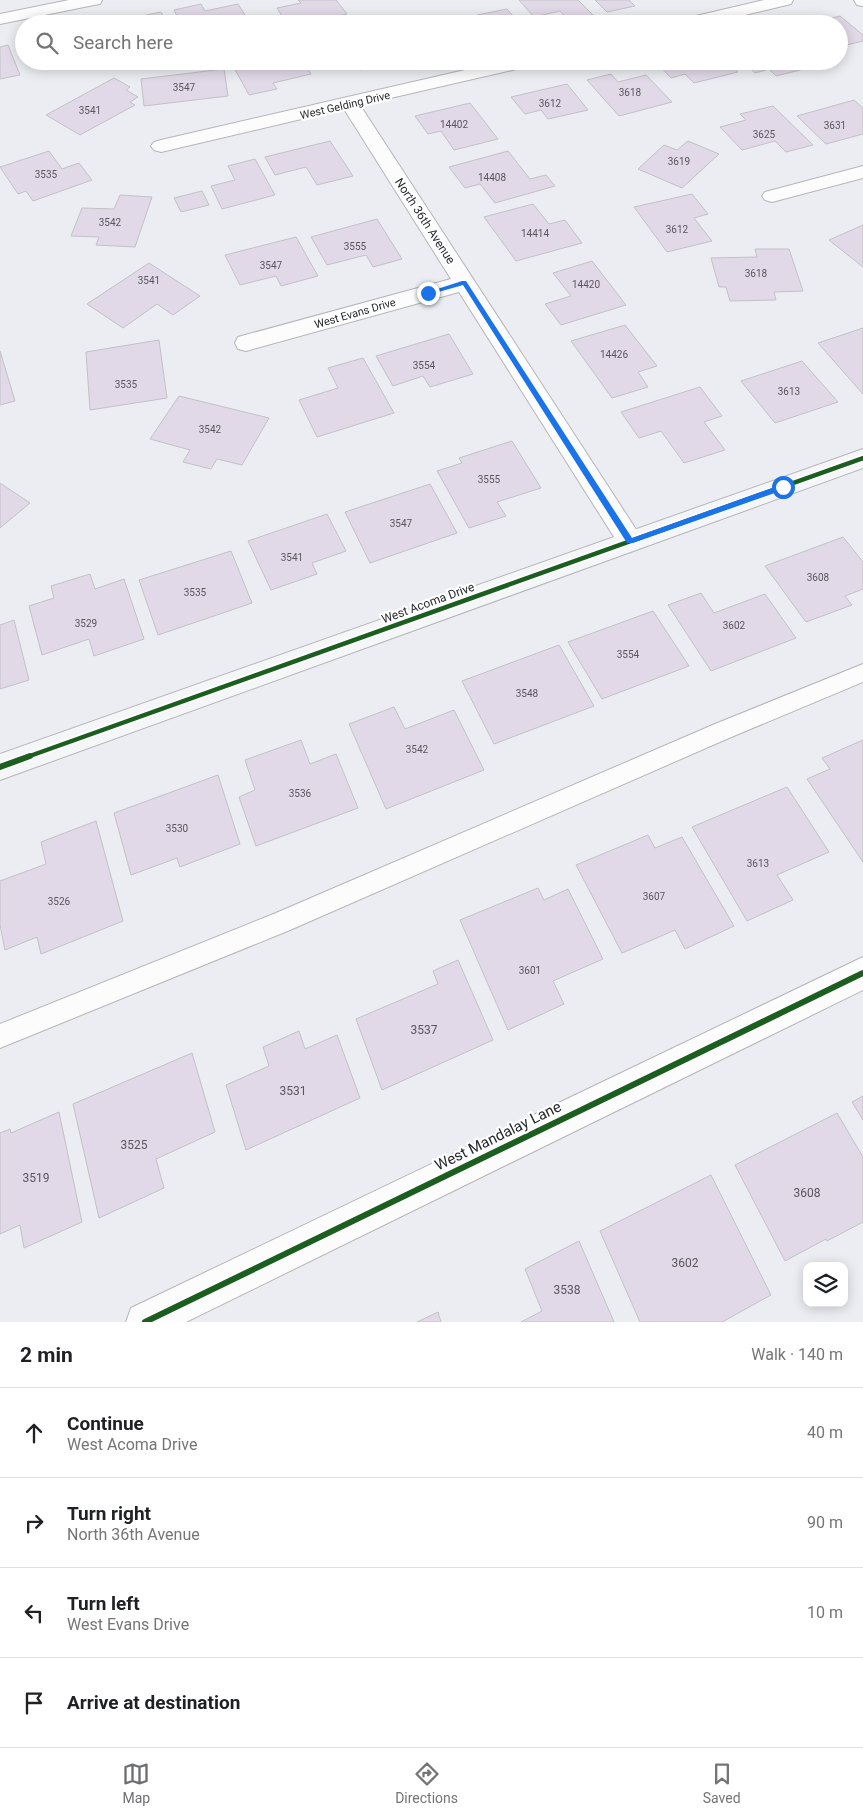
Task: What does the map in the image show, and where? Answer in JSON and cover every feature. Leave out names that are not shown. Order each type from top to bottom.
[{"type":"street","points":[[20,15],[94,0]]},
{"type":"street","points":[[722,15],[785,0]]},
{"type":"street","points":[[0,19],[15,16]]},
{"type":"street","name":"West Gelding Drive","points":[[161,146],[350,104],[491,70]]},
{"type":"street","name":"North 36th Avenue","points":[[350,104],[630,541]]},
{"type":"street","points":[[772,196],[863,172]]},
{"type":"street","name":"West Evans Drive","points":[[246,343],[464,282]]},
{"type":"street","name":"West Acoma Drive","points":[[0,768],[863,458]]},
{"type":"street","name":"West Mandalay Lane","points":[[145,1322],[863,973]]},
{"type":"lane","points":[[0,1036],[282,922],[722,731],[863,673]]},
{"type":"building","points":[[298,0],[336,0],[347,14],[281,15],[277,8],[301,3]]},
{"type":"building","points":[[519,0],[578,0],[593,15],[564,15],[560,11],[532,15]]},
{"type":"building","points":[[595,0],[629,0],[635,6],[607,12]]},
{"type":"building","points":[[201,4],[205,11],[238,4],[245,15],[176,15],[174,10]]},
{"type":"building","points":[[507,9],[512,15],[477,15]]},
{"type":"building","points":[[161,12],[162,15],[147,15]]},
{"type":"building","points":[[848,23],[863,35],[863,41],[848,45]]},
{"type":"building","points":[[8,45],[15,62],[15,70],[18,70],[20,75],[0,79],[0,47]]},
{"type":"building","points":[[224,70],[228,96],[144,106],[141,79]]},
{"type":"building","points":[[235,70],[309,70],[311,74],[273,83],[277,89],[249,95]]},
{"type":"building","points":[[664,70],[736,70],[738,72],[694,83],[685,74],[671,78]]},
{"type":"building","points":[[752,70],[766,70],[755,73]]},
{"type":"building","points":[[770,70],[800,70],[776,76]]},
{"type":"building","points":[[611,74],[618,82],[646,75],[672,102],[619,116],[587,80]]},
{"type":"building","points":[[114,78],[130,87],[126,90],[138,97],[130,102],[135,105],[80,135],[46,115]]},
{"type":"building","points":[[567,84],[588,110],[548,119],[541,110],[525,114],[511,97]]},
{"type":"building","points":[[854,100],[863,108],[863,134],[826,144],[797,116]]},
{"type":"building","points":[[470,103],[498,139],[454,150],[441,131],[428,134],[415,116]]},
{"type":"building","points":[[773,106],[813,145],[786,152],[775,141],[742,150],[720,127],[746,120],[740,114]]},
{"type":"building","points":[[330,141],[353,176],[317,185],[306,167],[275,175],[265,157]]},
{"type":"building","points":[[688,141],[719,154],[682,188],[638,169],[664,145],[677,150]]},
{"type":"building","points":[[49,151],[62,169],[79,163],[92,180],[33,201],[26,191],[18,194],[0,167]]},
{"type":"building","points":[[508,151],[530,179],[546,175],[555,186],[495,203],[480,184],[465,188],[449,167]]},
{"type":"building","points":[[255,159],[275,195],[222,209],[211,186],[235,180],[228,166]]},
{"type":"building","points":[[202,191],[209,205],[181,212],[174,198]]},
{"type":"building","points":[[692,194],[708,214],[694,218],[712,241],[667,252],[634,207]]},
{"type":"building","points":[[120,195],[152,197],[135,247],[96,245],[99,237],[71,236],[82,208],[114,209]]},
{"type":"building","points":[[533,204],[549,224],[565,220],[582,243],[516,261],[484,217]]},
{"type":"building","points":[[377,219],[402,259],[373,267],[366,255],[327,265],[311,237]]},
{"type":"building","points":[[863,225],[863,267],[829,240]]},
{"type":"building","points":[[296,237],[318,276],[281,286],[276,276],[240,285],[225,255]]},
{"type":"building","points":[[755,249],[789,249],[803,291],[774,292],[776,300],[730,301],[726,287],[719,287],[711,258],[757,257]]},
{"type":"building","points":[[592,261],[626,305],[561,325],[545,304],[571,296],[553,273]]},
{"type":"building","points":[[149,263],[200,296],[173,315],[157,304],[123,328],[87,304]]},
{"type":"building","points":[[625,325],[657,366],[638,372],[648,387],[612,398],[571,341]]},
{"type":"building","points":[[863,328],[863,394],[818,343]]},
{"type":"building","points":[[449,334],[473,374],[430,387],[423,376],[393,386],[376,356]]},
{"type":"building","points":[[159,340],[167,398],[90,410],[86,352]]},
{"type":"building","points":[[0,351],[15,401],[0,405]]},
{"type":"building","points":[[363,358],[394,413],[317,437],[299,400],[338,388],[328,368]]},
{"type":"building","points":[[802,361],[838,402],[775,423],[741,381]]},
{"type":"building","points":[[700,387],[722,416],[704,422],[725,450],[684,463],[661,431],[639,438],[621,412]]},
{"type":"building","points":[[179,396],[269,418],[242,465],[217,459],[211,469],[183,462],[190,450],[150,439]]},
{"type":"building","points":[[512,441],[541,488],[497,502],[506,516],[469,528],[437,471],[462,463],[459,458]]},
{"type":"building","points":[[0,483],[30,503],[0,528]]},
{"type":"building","points":[[430,484],[457,533],[370,563],[345,512]]},
{"type":"building","points":[[327,514],[346,551],[312,563],[317,574],[271,590],[248,541]]},
{"type":"building","points":[[843,537],[863,562],[863,589],[845,596],[852,605],[806,622],[765,566]]},
{"type":"building","points":[[231,551],[252,603],[158,635],[139,580]]},
{"type":"building","points":[[90,574],[95,589],[124,579],[144,639],[94,656],[89,639],[42,655],[29,606],[54,598],[51,586]]},
{"type":"building","points":[[701,593],[714,613],[765,594],[796,638],[711,671],[668,605]]},
{"type":"building","points":[[653,611],[689,666],[602,699],[568,642]]},
{"type":"building","points":[[14,620],[29,680],[0,689],[0,625]]},
{"type":"building","points":[[559,645],[594,706],[494,744],[462,681]]},
{"type":"building","points":[[394,707],[405,729],[454,710],[484,770],[386,809],[349,724]]},
{"type":"building","points":[[301,740],[310,764],[336,754],[358,808],[256,846],[239,797],[255,790],[245,760]]},
{"type":"building","points":[[863,740],[863,862],[807,779],[830,769],[822,758]]},
{"type":"building","points":[[218,775],[240,844],[180,867],[177,858],[131,875],[114,813]]},
{"type":"building","points":[[787,787],[829,852],[777,875],[793,900],[747,921],[692,827]]},
{"type":"building","points":[[96,821],[123,921],[41,954],[37,937],[5,950],[0,925],[0,881],[46,864],[41,842]]},
{"type":"building","points":[[648,835],[655,848],[682,837],[734,926],[685,949],[675,930],[622,953],[576,865]]},
{"type":"building","points":[[538,888],[544,900],[568,889],[603,959],[553,981],[564,1004],[508,1030],[460,920]]},
{"type":"building","points":[[458,960],[493,1040],[382,1090],[356,1019],[438,984],[433,971]]},
{"type":"building","points":[[299,1031],[305,1049],[337,1035],[360,1098],[246,1150],[226,1085],[269,1066],[263,1047]]},
{"type":"building","points":[[192,1053],[215,1132],[156,1159],[164,1188],[99,1218],[73,1104]]},
{"type":"building","points":[[863,1096],[863,1120],[852,1102]]},
{"type":"building","points":[[59,1112],[82,1222],[24,1248],[20,1225],[0,1234],[0,1133],[10,1129],[11,1133]]},
{"type":"building","points":[[837,1113],[863,1157],[863,1222],[785,1261],[735,1165]]},
{"type":"building","points":[[711,1175],[771,1295],[722,1322],[640,1322],[600,1231]]},
{"type":"building","points":[[579,1241],[614,1322],[521,1322],[542,1311],[525,1269]]},
{"type":"building","points":[[438,1312],[441,1322],[417,1322]]},
{"type":"cycle path","points":[[0,767],[863,458]]},
{"type":"cycle path","points":[[145,1322],[863,973]]},
{"type":"route","points":[[428,293],[464,282],[630,541],[783,487]]}]
